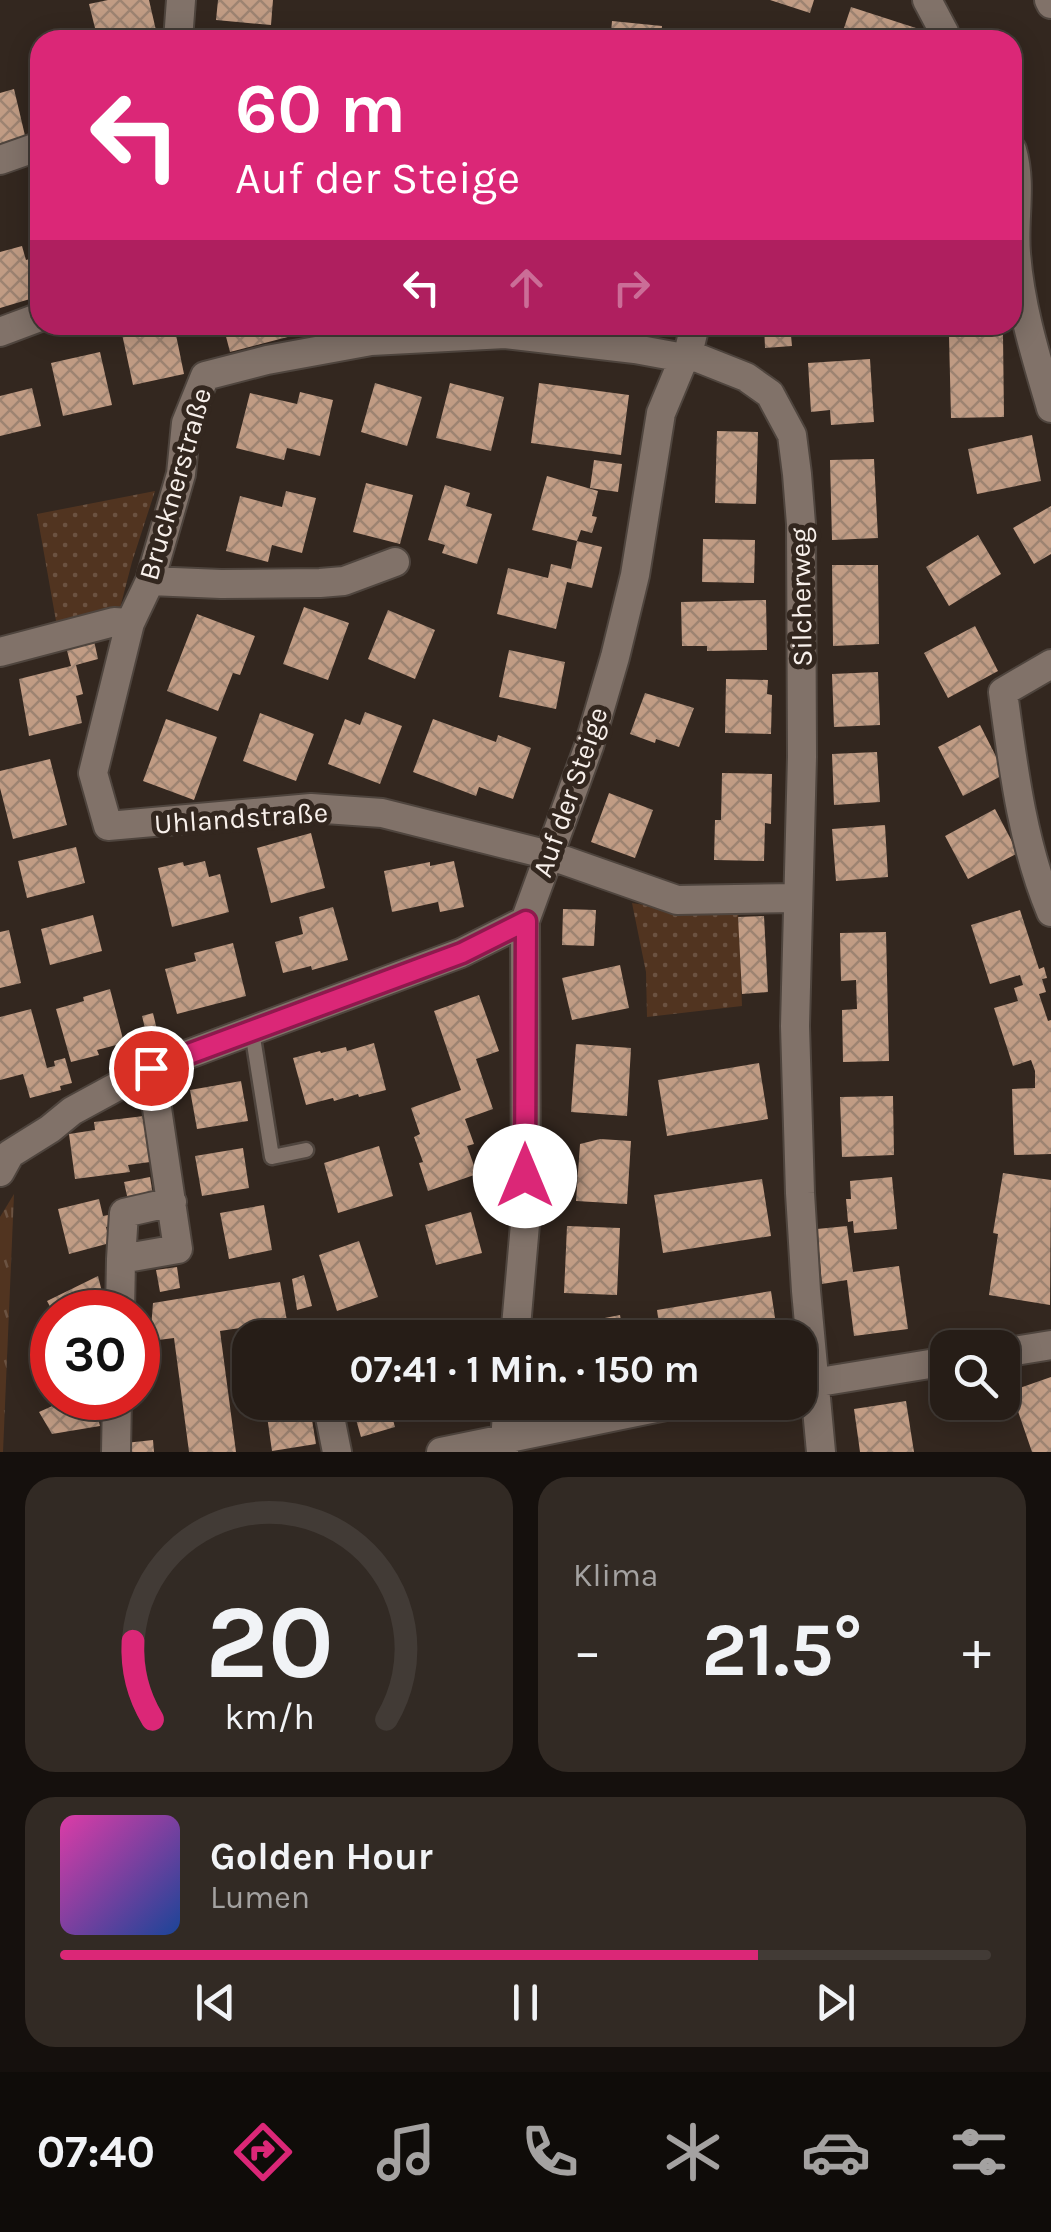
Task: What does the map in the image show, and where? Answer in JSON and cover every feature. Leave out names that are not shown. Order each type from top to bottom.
[{"type":"street","points":[[179,30],[181,0]]},
{"type":"street","points":[[927,0],[943,30]]},
{"type":"street","points":[[0,160],[30,150]]},
{"type":"street","points":[[1022,298],[1051,408]]},
{"type":"street","points":[[0,332],[30,321]]},
{"type":"street","name":"Brucknerstraße","points":[[108,826],[93,773],[130,623],[150,580],[181,474],[186,423],[205,376],[370,341],[486,335]]},
{"type":"street","name":"Brucknerstraße","points":[[514,335],[686,356]]},
{"type":"street","name":"Auf der Steige","points":[[517,1320],[526,1213],[526,921],[589,746],[616,656],[635,575],[661,412],[692,335]]},
{"type":"street","name":"Silcherweg","points":[[686,356],[746,376],[770,394],[792,435],[801,524],[802,791],[795,1026],[807,1320]]},
{"type":"street","points":[[150,580],[320,583],[344,581],[395,562]]},
{"type":"street","points":[[0,652],[114,622],[130,623]]},
{"type":"street","points":[[1051,664],[1003,692],[1017,794],[1039,883],[1051,912]]},
{"type":"street","name":"Uhlandstraße","points":[[108,826],[311,808],[382,813],[549,854]]},
{"type":"street","points":[[549,854],[677,900],[797,898]]},
{"type":"street","points":[[3,1156],[50,1129],[72,1111],[151,1068],[462,953],[526,921]]},
{"type":"street","points":[[122,1259],[178,1249],[151,1068]]},
{"type":"street","points":[[121,1290],[124,1213],[172,1202]]},
{"type":"street","points":[[1020,1350],[1051,1346]]},
{"type":"street","points":[[817,1383],[930,1364]]},
{"type":"street","points":[[116,1452],[117,1420]]},
{"type":"street","points":[[331,1420],[337,1452]]},
{"type":"street","points":[[504,1445],[506,1420]]},
{"type":"street","points":[[441,1452],[504,1445],[609,1420]]},
{"type":"street","name":"Silcherweg","points":[[815,1420],[822,1452]]},
{"type":"lane","points":[[252,1031],[272,1157],[306,1150]]},
{"type":"green space","points":[[155,491],[119,612],[58,632],[37,514]]},
{"type":"green space","points":[[632,903],[677,910],[738,908],[742,1006],[647,1017],[646,972]]},
{"type":"green space","points":[[14,1194],[3,1452],[0,1452],[0,1217]]},
{"type":"building","points":[[149,0],[156,30],[96,30],[89,4]]},
{"type":"building","points":[[218,0],[273,0],[271,25],[216,20]]},
{"type":"building","points":[[770,0],[814,0],[810,13]]},
{"type":"building","points":[[851,7],[919,29],[919,30],[843,30]]},
{"type":"building","points":[[612,21],[662,26],[662,30],[611,30]]},
{"type":"building","points":[[14,89],[27,144],[0,151],[0,93]]},
{"type":"building","points":[[22,246],[26,260],[30,259],[30,299],[0,308],[0,252]]},
{"type":"building","points":[[122,335],[176,335],[184,374],[133,385]]},
{"type":"building","points":[[226,335],[295,335],[230,352]]},
{"type":"building","points":[[764,335],[791,335],[792,346],[765,348]]},
{"type":"building","points":[[1003,335],[1004,417],[951,418],[949,336]]},
{"type":"building","points":[[100,352],[112,405],[63,416],[51,363]]},
{"type":"building","points":[[870,359],[874,422],[831,425],[830,410],[811,412],[808,363]]},
{"type":"building","points":[[375,383],[422,397],[407,446],[361,432]]},
{"type":"building","points":[[450,383],[504,397],[491,451],[436,438]]},
{"type":"building","points":[[539,383],[629,395],[621,455],[531,443]]},
{"type":"building","points":[[32,388],[41,426],[0,436],[0,396]]},
{"type":"building","points":[[300,392],[333,400],[320,456],[287,448],[284,460],[236,448],[250,393],[297,404]]},
{"type":"building","points":[[717,431],[758,432],[756,504],[715,503]]},
{"type":"building","points":[[1032,435],[1041,481],[977,494],[968,449]]},
{"type":"building","points":[[874,459],[878,538],[832,540],[830,460]]},
{"type":"building","points":[[594,460],[622,464],[618,492],[590,488]]},
{"type":"building","points":[[547,476],[598,491],[592,533],[581,530],[577,541],[532,530]]},
{"type":"building","points":[[366,483],[413,495],[400,544],[353,532]]},
{"type":"building","points":[[445,485],[470,493],[466,506],[492,514],[477,564],[442,553],[445,545],[428,540]]},
{"type":"building","points":[[286,491],[316,498],[302,553],[272,545],[268,562],[226,551],[240,496],[282,507]]},
{"type":"building","points":[[1051,506],[1051,554],[1034,564],[1013,528]]},
{"type":"building","points":[[978,535],[1001,574],[949,606],[926,567]]},
{"type":"building","points":[[703,539],[755,540],[754,583],[702,582]]},
{"type":"building","points":[[577,541],[602,547],[592,588],[567,582],[556,629],[497,614],[508,568],[548,578],[551,564],[571,569]]},
{"type":"building","points":[[832,565],[878,565],[879,644],[833,646]]},
{"type":"building","points":[[766,600],[767,650],[707,651],[707,646],[682,646],[681,602]]},
{"type":"building","points":[[304,607],[349,623],[328,680],[283,664]]},
{"type":"building","points":[[388,610],[435,630],[415,679],[368,659]]},
{"type":"building","points":[[197,614],[255,636],[240,675],[233,673],[218,711],[167,691]]},
{"type":"building","points":[[975,626],[998,671],[948,698],[924,653]]},
{"type":"building","points":[[93,636],[98,659],[76,665],[83,694],[76,696],[82,723],[29,736],[19,679],[71,666],[65,643]]},
{"type":"building","points":[[509,650],[565,662],[556,709],[499,697]]},
{"type":"building","points":[[878,672],[880,725],[834,727],[832,674]]},
{"type":"building","points":[[726,679],[768,680],[767,694],[772,695],[771,734],[725,733]]},
{"type":"building","points":[[645,693],[694,708],[679,747],[630,734]]},
{"type":"building","points":[[365,712],[402,726],[380,784],[328,764],[345,719],[360,725]]},
{"type":"building","points":[[260,713],[314,734],[296,781],[243,761]]},
{"type":"building","points":[[166,719],[217,737],[194,800],[143,781]]},
{"type":"building","points":[[433,719],[496,742],[498,735],[531,748],[513,799],[479,787],[476,796],[413,772]]},
{"type":"building","points":[[980,725],[1005,774],[963,796],[938,747]]},
{"type":"building","points":[[877,752],[880,802],[834,805],[832,754]]},
{"type":"building","points":[[50,759],[67,825],[13,839],[0,788],[0,771]]},
{"type":"building","points":[[722,773],[772,774],[771,824],[765,823],[764,861],[714,860],[715,820],[721,820]]},
{"type":"building","points":[[609,793],[653,810],[635,858],[591,842]]},
{"type":"building","points":[[995,809],[1018,853],[968,879],[945,836]]},
{"type":"building","points":[[885,825],[888,877],[836,881],[832,829]]},
{"type":"building","points":[[311,833],[325,888],[271,903],[257,848]]},
{"type":"building","points":[[76,847],[85,883],[27,898],[18,861]]},
{"type":"building","points":[[205,861],[209,877],[220,874],[229,912],[172,927],[158,868]]},
{"type":"building","points":[[454,861],[464,907],[440,912],[438,902],[392,912],[384,871]]},
{"type":"building","points":[[333,907],[348,960],[283,973],[275,942],[303,934],[299,917]]},
{"type":"building","points":[[563,909],[596,910],[594,946],[562,945]]},
{"type":"building","points":[[1020,910],[1039,969],[1044,967],[1047,978],[1042,979],[1046,992],[1039,994],[1048,1021],[1051,1020],[1051,1154],[1014,1155],[1012,1089],[1035,1088],[1035,1071],[1031,1060],[1013,1066],[994,1008],[1018,1001],[1014,988],[1023,985],[1020,975],[990,984],[971,925]]},
{"type":"building","points":[[93,915],[102,951],[50,965],[41,929]]},
{"type":"building","points":[[764,916],[768,992],[742,994],[738,917]]},
{"type":"building","points":[[9,930],[21,983],[0,988],[0,932]]},
{"type":"building","points":[[886,932],[889,1061],[843,1062],[842,1010],[857,1009],[856,980],[841,981],[840,933]]},
{"type":"building","points":[[233,943],[246,996],[177,1014],[165,969],[196,961],[194,953]]},
{"type":"building","points":[[620,965],[629,1008],[572,1020],[562,978]]},
{"type":"building","points":[[110,989],[124,1043],[71,1062],[56,1009]]},
{"type":"building","points":[[479,995],[499,1051],[476,1059],[493,1109],[465,1119],[474,1144],[467,1146],[477,1174],[428,1191],[414,1137],[420,1134],[411,1108],[461,1090],[434,1011]]},
{"type":"building","points":[[31,1009],[47,1068],[65,1058],[72,1083],[30,1098],[23,1074],[0,1080],[0,1017]]},
{"type":"building","points":[[153,1013],[159,1038],[148,1041],[142,1016]]},
{"type":"building","points":[[374,1043],[386,1090],[306,1105],[293,1058]]},
{"type":"building","points":[[576,1044],[631,1048],[627,1116],[571,1112]]},
{"type":"building","points":[[759,1063],[768,1119],[667,1136],[658,1080]]},
{"type":"building","points":[[241,1081],[248,1121],[197,1129],[190,1090]]},
{"type":"building","points":[[893,1096],[894,1155],[842,1157],[840,1097]]},
{"type":"building","points":[[144,1116],[150,1162],[128,1165],[130,1172],[75,1179],[69,1134],[95,1130],[94,1122]]},
{"type":"building","points":[[600,1139],[631,1141],[627,1204],[576,1201],[580,1144]]},
{"type":"building","points":[[379,1146],[393,1196],[338,1213],[324,1163]]},
{"type":"building","points":[[243,1148],[249,1188],[202,1196],[195,1156]]},
{"type":"building","points":[[1003,1173],[1051,1180],[1050,1305],[989,1295],[998,1234],[993,1233]]},
{"type":"building","points":[[150,1177],[154,1201],[129,1205],[124,1182]]},
{"type":"building","points":[[892,1177],[897,1229],[854,1233],[853,1221],[848,1222],[846,1199],[851,1199],[850,1181]]},
{"type":"building","points":[[762,1179],[771,1236],[663,1253],[654,1195]]},
{"type":"building","points":[[99,1199],[103,1216],[108,1215],[111,1226],[106,1227],[110,1243],[69,1254],[58,1209]]},
{"type":"building","points":[[264,1205],[272,1250],[229,1259],[220,1213]]},
{"type":"building","points":[[471,1212],[482,1253],[436,1265],[425,1225]]},
{"type":"building","points":[[567,1226],[620,1228],[617,1295],[564,1293]]},
{"type":"building","points":[[847,1226],[853,1272],[899,1266],[908,1329],[854,1336],[847,1280],[822,1284],[817,1229]]},
{"type":"building","points":[[359,1241],[378,1297],[337,1311],[319,1255]]},
{"type":"building","points":[[177,1267],[180,1288],[160,1292],[156,1270]]},
{"type":"building","points":[[304,1275],[312,1306],[297,1310],[292,1279]]},
{"type":"building","points":[[98,1276],[102,1290],[69,1290]]},
{"type":"building","points":[[280,1282],[287,1320],[232,1320],[232,1329],[220,1331],[236,1452],[189,1452],[174,1338],[160,1340],[160,1302]]},
{"type":"building","points":[[771,1291],[775,1320],[658,1320],[657,1310]]},
{"type":"building","points":[[620,1315],[621,1320],[595,1320]]},
{"type":"building","points":[[1051,1377],[1051,1452],[1032,1452],[1020,1417],[1020,1388]]},
{"type":"building","points":[[906,1401],[914,1452],[860,1452],[854,1409]]},
{"type":"building","points":[[44,1420],[98,1420],[100,1426],[52,1434]]},
{"type":"building","points":[[268,1420],[312,1420],[316,1444],[272,1451]]},
{"type":"building","points":[[356,1420],[393,1420],[395,1427],[361,1437]]},
{"type":"building","points":[[153,1440],[154,1452],[125,1452],[125,1443]]},
{"type":"route","points":[[151,1068],[462,953],[526,921],[525,1176]]}]
